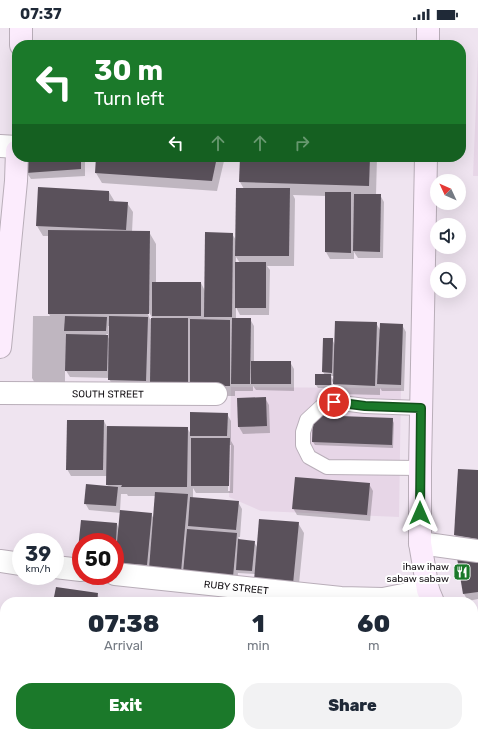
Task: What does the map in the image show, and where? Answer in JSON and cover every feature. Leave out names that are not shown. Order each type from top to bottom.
[{"type":"main road","points":[[21,28],[21,40]]},
{"type":"main road","points":[[428,28],[428,40]]},
{"type":"main road","points":[[0,347],[17,162]]},
{"type":"main road","points":[[426,162],[420,543],[431,596]]},
{"type":"street","points":[[0,146],[12,147]]},
{"type":"street","name":"SOUTH STREET","points":[[0,393],[216,394]]},
{"type":"street","points":[[420,543],[478,551]]},
{"type":"street","points":[[0,562],[12,563]]},
{"type":"street","name":"RUBY STREET","points":[[124,575],[332,597]]},
{"type":"street","name":"RUBY STREET","points":[[415,597],[431,596]]},
{"type":"lane","points":[[420,468],[327,467],[309,457],[303,445],[303,432],[307,420],[316,411],[321,407],[334,402],[365,406],[421,408]]},
{"type":"shaded area","points":[[478,55],[478,176],[473,176]]},
{"type":"shaded area","points":[[231,387],[401,388],[399,517],[261,511],[229,497]]},
{"type":"building","points":[[27,162],[81,162],[81,169],[26,173]]},
{"type":"building","points":[[96,162],[216,162],[212,181],[95,173]]},
{"type":"building","points":[[240,162],[370,162],[369,186],[239,182]]},
{"type":"building","points":[[38,187],[109,191],[109,201],[128,202],[126,230],[36,226]]},
{"type":"building","points":[[236,188],[290,188],[289,256],[235,256]]},
{"type":"building","points":[[325,192],[351,192],[351,253],[325,252]]},
{"type":"building","points":[[354,194],[381,194],[380,252],[353,251]]},
{"type":"building","points":[[48,230],[150,231],[149,314],[48,314]]},
{"type":"building","points":[[205,232],[233,233],[232,317],[204,317]]},
{"type":"building","points":[[235,262],[266,262],[266,308],[235,308]]},
{"type":"building","points":[[152,282],[201,282],[201,316],[152,316]]},
{"type":"building","points":[[65,316],[107,317],[106,331],[64,331]]},
{"type":"building","points":[[109,316],[148,317],[146,381],[108,380]]},
{"type":"building","points":[[151,318],[188,318],[188,383],[150,383]]},
{"type":"building","points":[[232,318],[251,318],[250,384],[231,384]]},
{"type":"building","points":[[190,319],[230,320],[230,386],[190,386]]},
{"type":"building","points":[[335,321],[377,322],[375,386],[333,384]]},
{"type":"building","points":[[380,323],[403,324],[401,385],[377,384]]},
{"type":"building","points":[[66,334],[108,335],[107,371],[65,371]]},
{"type":"building","points":[[323,338],[333,338],[332,373],[322,372]]},
{"type":"building","points":[[251,361],[291,361],[291,384],[251,384]]},
{"type":"building","points":[[315,374],[331,374],[331,385],[315,385]]},
{"type":"building","points":[[266,397],[267,426],[238,427],[237,398]]},
{"type":"building","points":[[190,412],[228,413],[227,436],[190,436]]},
{"type":"building","points":[[313,415],[393,418],[392,445],[312,442]]},
{"type":"building","points":[[67,420],[104,420],[103,470],[66,470]]},
{"type":"building","points":[[107,426],[188,427],[187,487],[121,487],[122,485],[106,485]]},
{"type":"building","points":[[191,438],[230,438],[229,486],[191,486]]},
{"type":"building","points":[[458,469],[478,470],[478,539],[454,535]]},
{"type":"building","points":[[295,477],[370,483],[367,515],[292,509]]},
{"type":"building","points":[[86,484],[118,487],[116,506],[84,504]]},
{"type":"building","points":[[155,492],[188,494],[181,572],[149,569]]},
{"type":"building","points":[[190,497],[239,501],[236,530],[188,526]]},
{"type":"building","points":[[120,510],[152,513],[147,565],[124,564],[124,533],[118,533]]},
{"type":"building","points":[[259,519],[299,522],[293,584],[254,581]]},
{"type":"building","points":[[81,520],[117,523],[116,533],[80,533]]},
{"type":"building","points":[[187,529],[237,533],[233,577],[183,573]]},
{"type":"building","points":[[238,539],[255,541],[252,571],[236,570]]},
{"type":"building","points":[[457,558],[478,561],[478,592],[463,594]]},
{"type":"building","points":[[56,587],[98,593],[98,597],[54,597]]},
{"type":"place","name":"ihaw ihaw sabaw sabaw","points":[[462,572]]},
{"type":"route","points":[[334,402],[365,406],[421,408],[420,513]]}]
